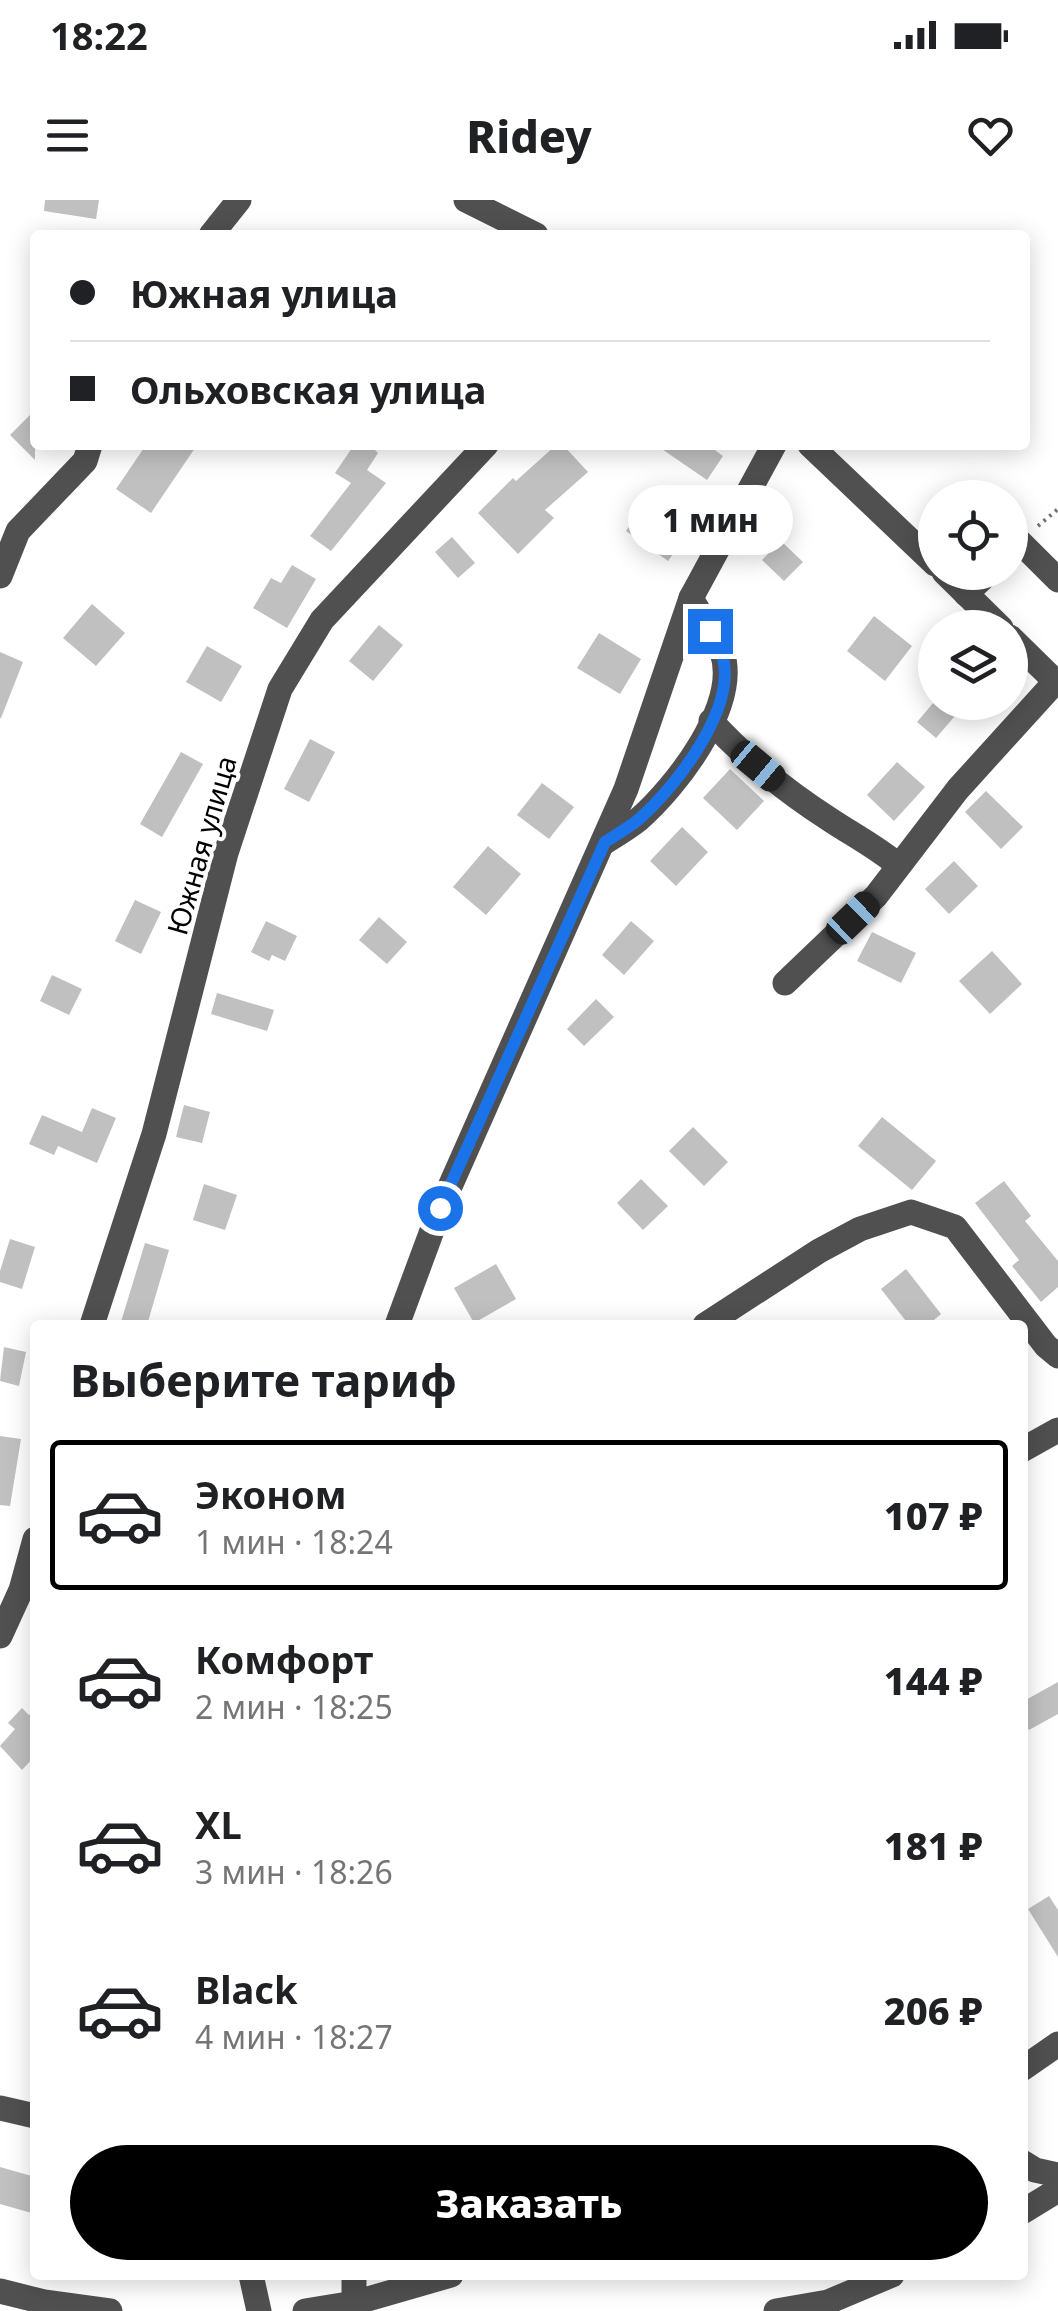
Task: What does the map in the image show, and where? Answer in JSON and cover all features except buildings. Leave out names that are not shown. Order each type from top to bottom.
[{"type":"street","points":[[215,230],[239,200]]},
{"type":"street","points":[[466,200],[526,230]]},
{"type":"street","points":[[0,576],[18,531],[85,461],[88,450]]},
{"type":"street","name":"Южная улица","points":[[94,1320],[154,1134],[226,854],[280,689],[322,620],[481,450]]},
{"type":"street","points":[[398,1320],[440,1208],[605,842],[691,598],[771,450]]},
{"type":"street","points":[[815,450],[918,548]]},
{"type":"street","points":[[1028,550],[1058,580]]},
{"type":"street","points":[[962,590],[982,610]]},
{"type":"street","points":[[966,594],[970,590]]},
{"type":"street","points":[[605,842],[638,820],[691,762],[721,705],[722,653],[691,598]]},
{"type":"street","points":[[785,983],[876,896],[958,789],[1057,682],[1028,654]]},
{"type":"street","points":[[711,720],[737,750],[778,784],[829,820],[873,844],[898,866]]},
{"type":"street","points":[[714,1320],[819,1251],[860,1229],[911,1212],[955,1227],[1026,1320]]},
{"type":"street","points":[[1028,1322],[1058,1356]]},
{"type":"street","points":[[1028,1447],[1058,1430]]},
{"type":"street","points":[[0,1636],[21,1590],[30,1558]]},
{"type":"street","points":[[1028,2065],[1058,2044]]},
{"type":"street","points":[[0,2108],[30,2115]]},
{"type":"street","points":[[1028,2165],[1058,2175]]},
{"type":"street","points":[[1028,2208],[1058,2190]]},
{"type":"street","points":[[252,2280],[258,2311]]},
{"type":"street","points":[[354,2280],[354,2303]]},
{"type":"street","points":[[305,2311],[354,2303],[434,2280]]},
{"type":"street","points":[[776,2311],[828,2302],[880,2280]]},
{"type":"street","points":[[0,2290],[44,2302],[110,2311]]},
{"type":"route","points":[[440,1208],[605,842],[638,820],[691,762],[721,705],[722,653],[710,631]]}]
